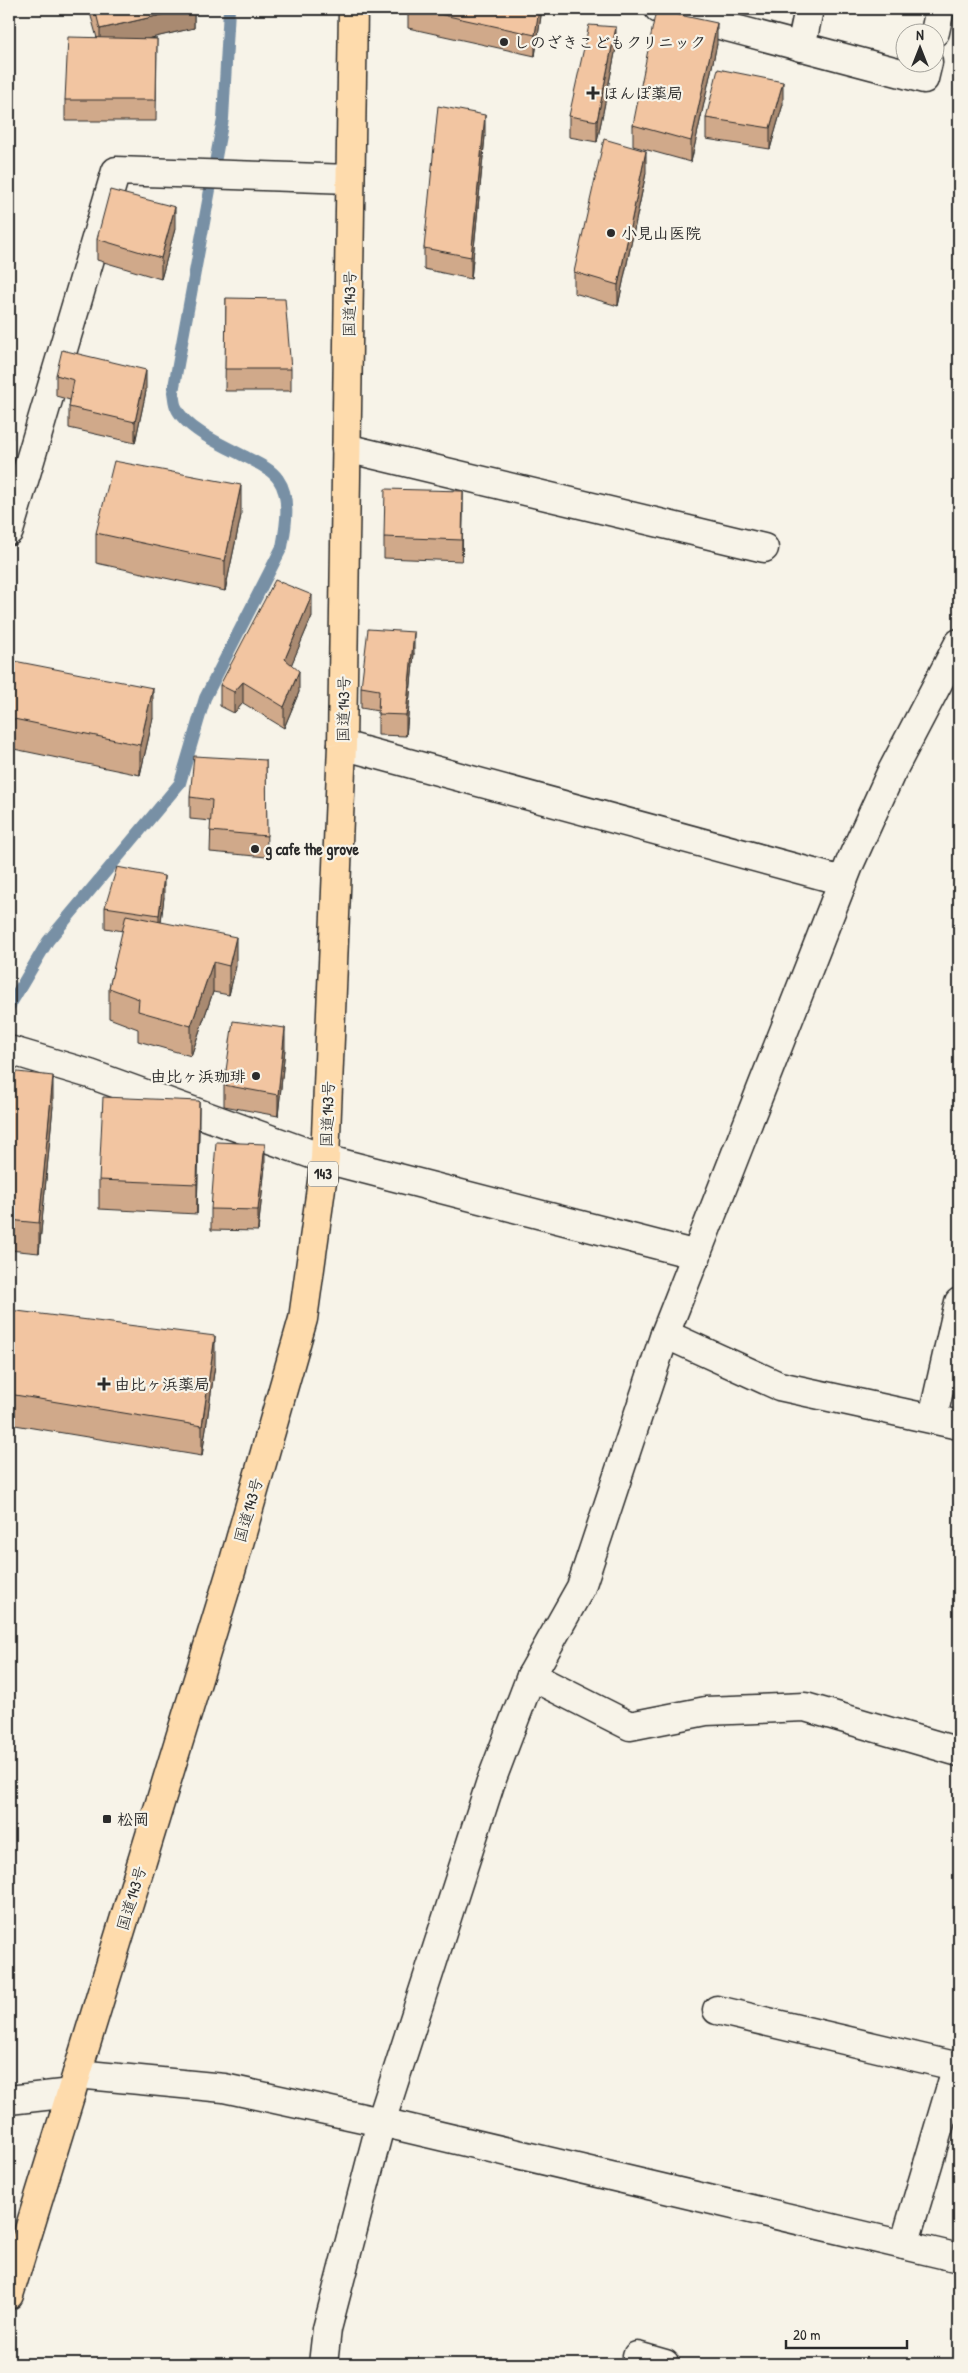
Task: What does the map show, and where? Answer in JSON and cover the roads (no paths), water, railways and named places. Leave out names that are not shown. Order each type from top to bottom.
[{"type":"highway","name":"国道143号","points":[[9,2295],[232,1568],[303,1319],[325,1159],[342,745],[353,9]]},
{"type":"street","points":[[659,9],[896,72]]},
{"type":"street","points":[[801,47],[809,9]]},
{"type":"street","points":[[937,22],[940,9]]},
{"type":"street","points":[[897,72],[924,79],[926,72]]},
{"type":"street","points":[[9,531],[116,170],[350,179]]},
{"type":"street","points":[[346,448],[764,548]]},
{"type":"street","points":[[323,2364],[327,2329],[381,2122],[490,1784],[531,1676],[581,1587],[665,1334],[698,1255],[844,881],[890,775],[959,643]]},
{"type":"street","points":[[342,745],[844,881]]},
{"type":"street","points":[[9,1050],[90,1074],[325,1159],[698,1255]]},
{"type":"street","points":[[933,1417],[959,1302]]},
{"type":"street","points":[[665,1334],[779,1386],[933,1417],[959,1425]]},
{"type":"street","points":[[531,1676],[630,1726],[706,1711],[805,1707],[959,1752]]},
{"type":"street","points":[[717,2010],[958,2066],[904,2245]]},
{"type":"street","points":[[9,2100],[74,2084],[224,2088],[381,2122],[959,2258]]},
{"type":"street","points":[[637,2356],[665,2364]]},
{"type":"waterway","points":[[9,1007],[48,941],[180,783],[205,698],[282,547],[286,521],[286,503],[285,494],[278,479],[258,463],[220,444],[188,423],[176,407],[173,392],[223,119],[229,9]]},
{"type":"place","name":"しのざきこどもクリニック","points":[[504,42]]},
{"type":"place","name":"ほんぽ薬局","points":[[593,93]]},
{"type":"place","name":"小見山医院","points":[[611,233]]},
{"type":"place","name":"g cafe the grove","points":[[255,849]]},
{"type":"place","name":"由比ヶ浜珈琲","points":[[256,1076]]},
{"type":"place","name":"由比ヶ浜薬局","points":[[104,1384]]},
{"type":"place","name":"松岡","points":[[107,1819]]}]
